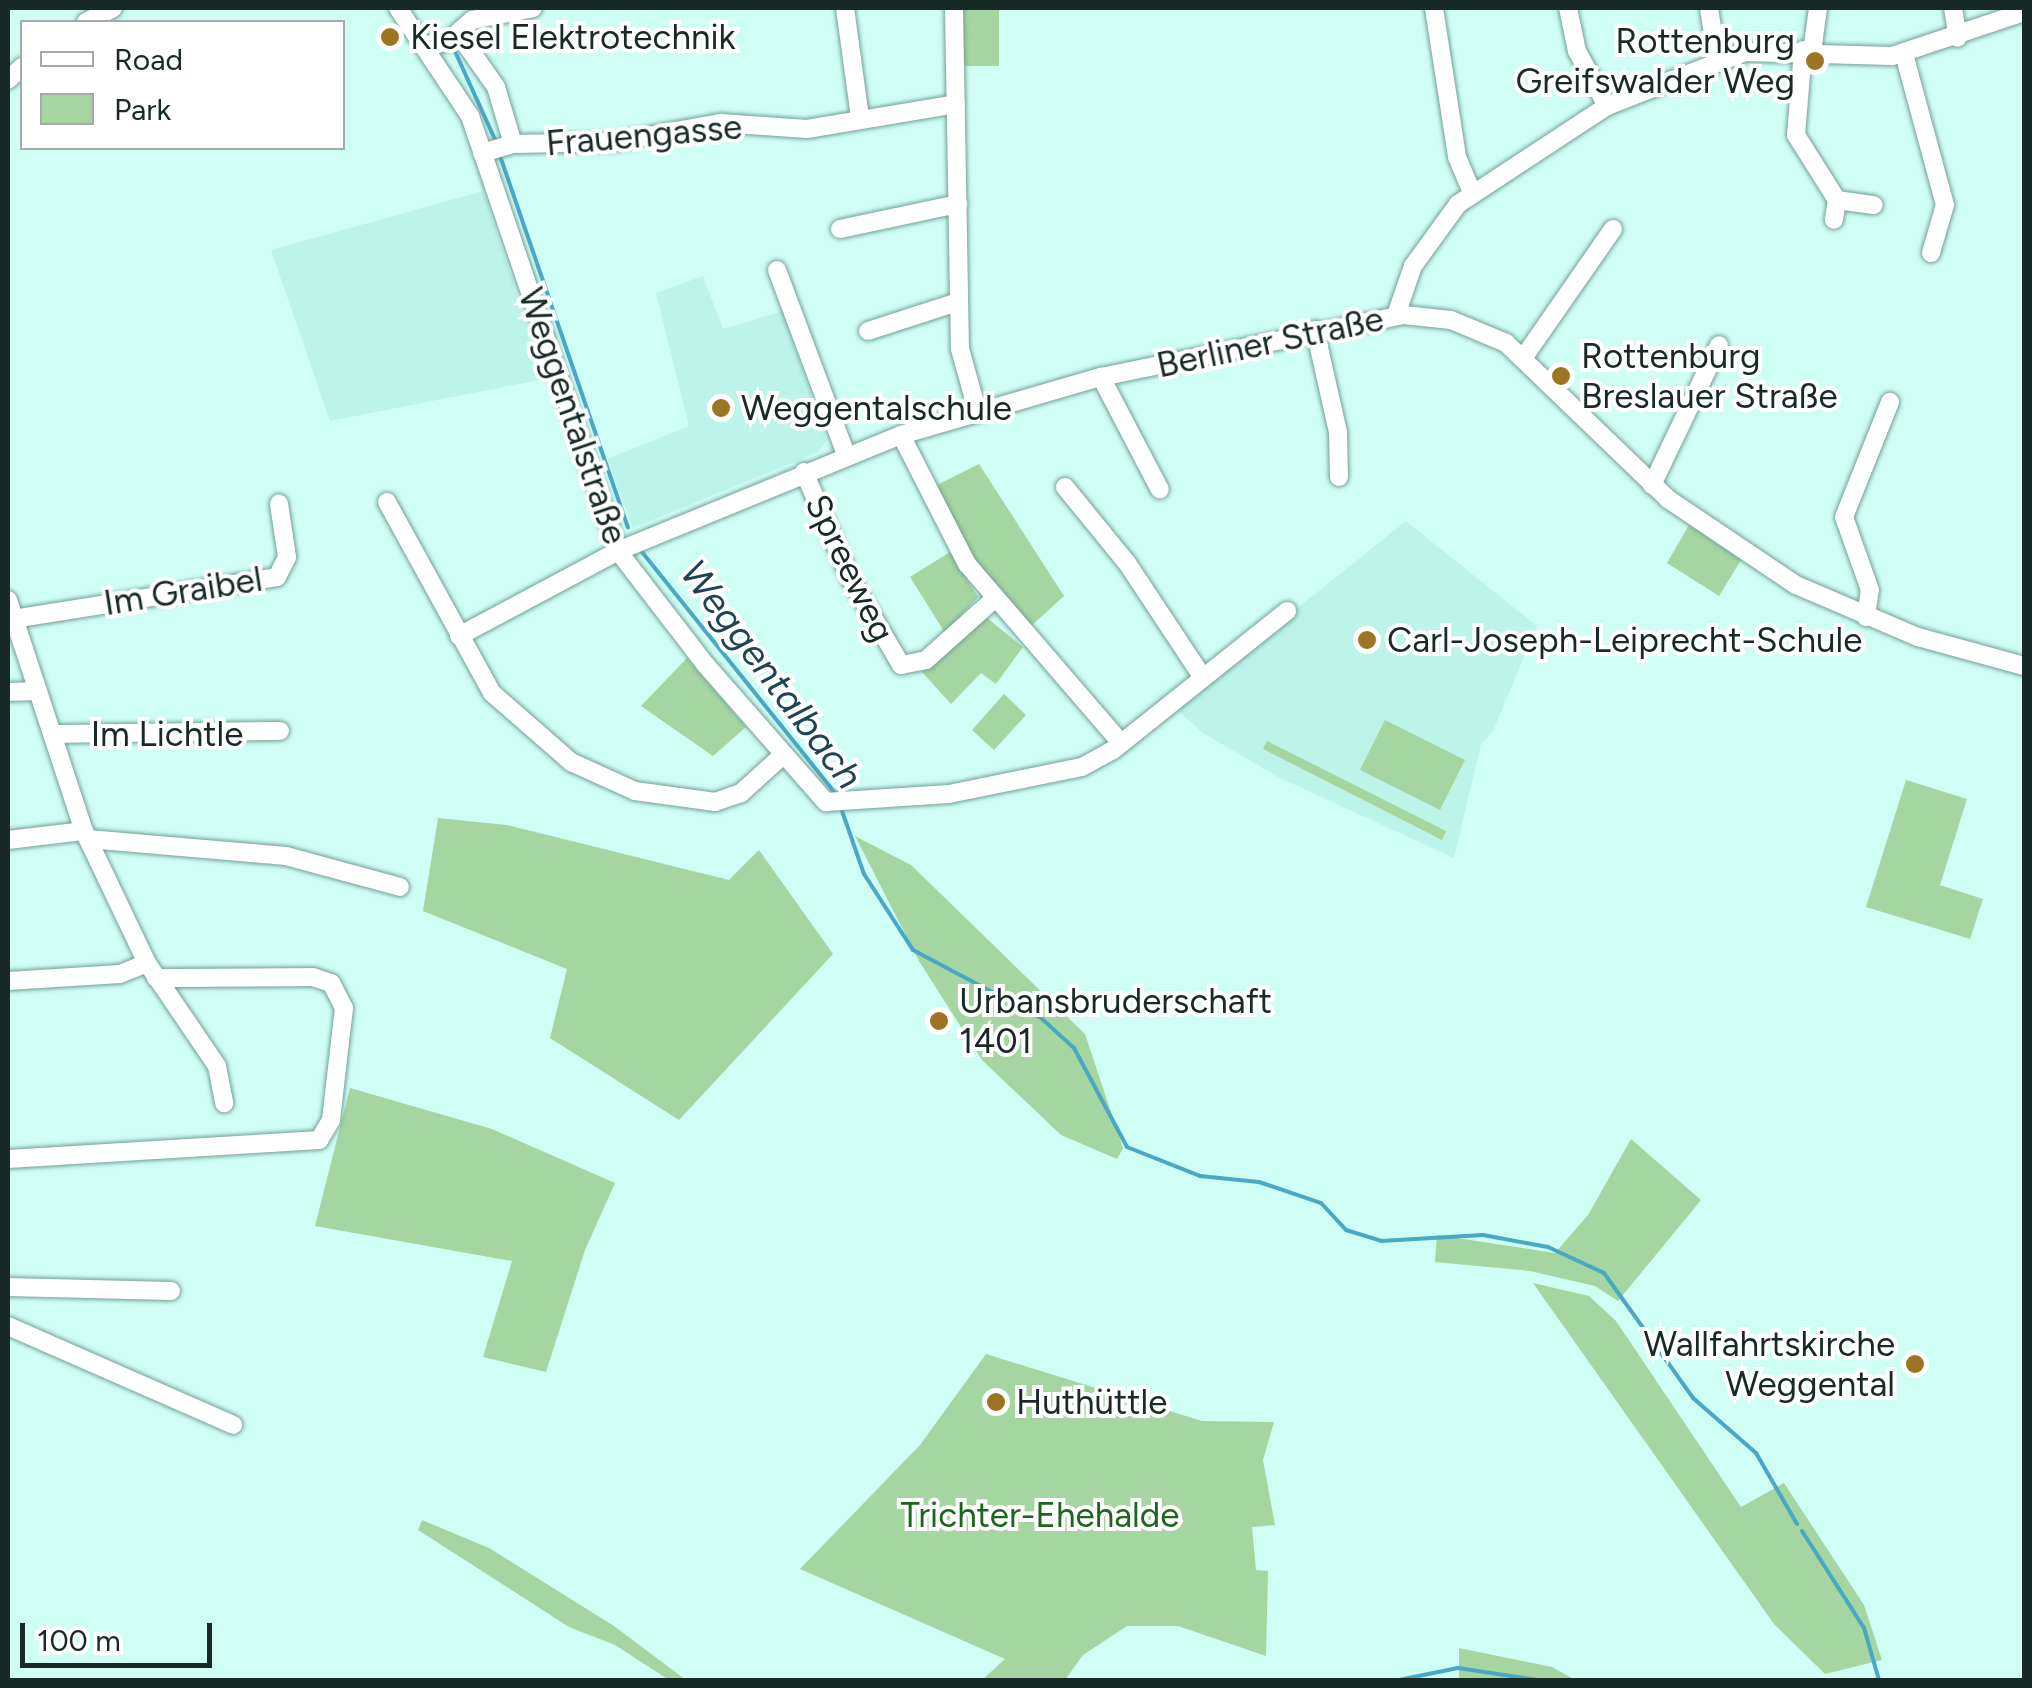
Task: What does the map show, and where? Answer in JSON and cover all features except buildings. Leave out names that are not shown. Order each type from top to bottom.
[{"type":"street","points":[[90,20],[113,8]]},
{"type":"street","name":"Weggentalstraße","points":[[398,8],[470,116],[498,148]]},
{"type":"street","points":[[426,45],[458,33],[472,20],[533,8]]},
{"type":"street","points":[[845,8],[860,117]]},
{"type":"street","points":[[954,8],[958,302],[962,358],[977,410]]},
{"type":"street","points":[[1434,8],[1458,156],[1472,192]]},
{"type":"street","points":[[1568,8],[1577,51],[1607,106]]},
{"type":"street","points":[[1709,8],[1717,60]]},
{"type":"street","points":[[1818,8],[1796,135],[1837,200],[1834,220]]},
{"type":"street","points":[[1953,8],[1958,38]]},
{"type":"street","points":[[1396,315],[1420,255],[1472,192],[1607,106],[1717,60],[1761,50],[1904,54],[2024,12]]},
{"type":"street","name":"Weggentalstraße","points":[[458,33],[496,87],[498,148],[618,550],[820,798],[844,802],[1038,780],[1082,767],[1121,743],[1287,611]]},
{"type":"street","points":[[1904,54],[1946,205],[1932,253]]},
{"type":"street","name":"Frauengasse","points":[[498,148],[614,142],[721,123],[807,129],[860,117],[956,104]]},
{"type":"street","points":[[1837,200],[1874,205]]},
{"type":"street","points":[[840,229],[958,204]]},
{"type":"street","points":[[1524,357],[1614,229]]},
{"type":"street","points":[[777,270],[846,455]]},
{"type":"street","points":[[868,331],[958,302]]},
{"type":"street","name":"Berliner Straße","points":[[459,636],[618,550],[902,435],[977,410],[1101,377],[1396,315],[1451,320],[1524,357],[1652,485],[1741,553],[1866,617],[2024,666]]},
{"type":"street","points":[[1315,330],[1338,432],[1340,477]]},
{"type":"street","points":[[1652,485],[1719,345]]},
{"type":"street","points":[[1101,377],[1160,490]]},
{"type":"street","points":[[1866,617],[1870,590],[1844,517],[1890,402]]},
{"type":"street","points":[[902,435],[953,541],[993,600],[1121,743]]},
{"type":"street","name":"Spreeweg","points":[[804,472],[850,578],[901,665],[926,660],[993,600]]},
{"type":"street","points":[[1065,486],[1127,563],[1204,678]]},
{"type":"street","points":[[387,502],[459,636],[516,721],[570,762],[619,786],[724,802],[783,755]]},
{"type":"street","name":"Im Graibel","points":[[14,619],[277,577],[288,557],[279,504]]},
{"type":"street","points":[[8,600],[86,836],[152,970],[217,1066],[224,1103]]},
{"type":"street","points":[[8,692],[38,691]]},
{"type":"street","name":"Im Lichtle","points":[[54,734],[280,730]]},
{"type":"street","points":[[8,840],[86,836],[286,856],[400,886]]},
{"type":"street","points":[[8,982],[152,970],[313,977],[331,984],[344,1008],[331,1120],[319,1140],[8,1159]]},
{"type":"street","points":[[8,1286],[171,1290]]},
{"type":"street","points":[[8,1326],[233,1425]]},
{"type":"shaded area","points":[[483,191],[545,379],[330,421],[271,250]]},
{"type":"shaded area","name":"Weggentalschule","points":[[703,276],[723,329],[783,311],[826,441],[818,452],[633,528],[607,459],[689,426],[656,293]]},
{"type":"shaded area","points":[[1406,521],[1537,626],[1493,731],[1481,744],[1454,858],[1280,778],[1203,733],[1174,707]]},
{"type":"green space","points":[[961,8],[999,8],[999,66],[961,66]]},
{"type":"green space","points":[[979,464],[1064,596],[1029,628],[957,535],[933,487]]},
{"type":"green space","points":[[1689,525],[1741,560],[1719,596],[1667,563]]},
{"type":"green space","points":[[950,552],[978,597],[945,633],[910,577]]},
{"type":"green space","points":[[987,618],[1023,647],[996,684],[981,673],[951,704],[922,672]]},
{"type":"green space","points":[[687,658],[746,727],[713,756],[641,706]]},
{"type":"green space","points":[[1004,694],[1026,715],[994,750],[972,730]]},
{"type":"green space","points":[[1385,720],[1465,760],[1440,810],[1360,770]]},
{"type":"green space","points":[[1267,741],[1446,831],[1442,840],[1263,749]]},
{"type":"green space","points":[[1906,780],[1967,799],[1940,885],[1983,899],[1970,939],[1866,907]]},
{"type":"green space","points":[[438,818],[507,825],[729,880],[759,850],[833,954],[679,1120],[550,1038],[567,969],[423,911]]},
{"type":"green space","points":[[855,836],[911,865],[1085,1034],[1123,1148],[1117,1159],[1061,1135],[982,1060],[919,961]]},
{"type":"green space","points":[[350,1088],[492,1129],[615,1183],[585,1250],[546,1372],[483,1357],[512,1261],[315,1226]]},
{"type":"green space","points":[[1631,1139],[1701,1200],[1618,1301],[1595,1286],[1530,1271],[1435,1262],[1437,1235],[1555,1253],[1588,1215]]},
{"type":"green space","points":[[1533,1283],[1589,1296],[1616,1321],[1741,1507],[1784,1483],[1864,1605],[1882,1660],[1825,1674],[1774,1624]]},
{"type":"green space","name":"Trichter-Ehehalde","points":[[986,1354],[1202,1421],[1274,1422],[1263,1460],[1275,1525],[1252,1527],[1256,1570],[1268,1571],[1266,1656],[1178,1626],[1127,1626],[1083,1655],[1065,1680],[982,1680],[1005,1659],[800,1569],[920,1445]]},
{"type":"green space","points":[[422,1520],[489,1548],[614,1626],[686,1680],[669,1680],[615,1645],[569,1627],[418,1530]]},
{"type":"green space","points":[[1459,1648],[1552,1667],[1575,1680],[1459,1680]]},
{"type":"waterway","name":"Weggentalbach","points":[[453,47],[497,144]]},
{"type":"waterway","name":"Weggentalbach","points":[[499,153],[628,527]]},
{"type":"waterway","name":"Weggentalbach","points":[[642,552],[836,794]]},
{"type":"waterway","name":"Weggentalbach","points":[[841,808],[864,874],[913,950],[1041,1018],[1074,1048],[1127,1147],[1200,1176],[1259,1182],[1321,1203],[1346,1230],[1381,1241],[1483,1235],[1548,1247],[1604,1273],[1693,1398],[1756,1453],[1797,1524]]},
{"type":"waterway","name":"Weggentalbach","points":[[1802,1531],[1864,1628],[1879,1680]]},
{"type":"waterway","name":"Weggentalbach","points":[[1399,1680],[1458,1668],[1537,1680]]},
{"type":"place","name":"Kiesel Elektrotechnik","points":[[390,37]]},
{"type":"place","name":"Rottenburg Greifswalder Weg","points":[[1815,61]]},
{"type":"place","name":"Rottenburg Breslauer Straße","points":[[1561,376]]},
{"type":"place","name":"Weggentalschule","points":[[721,408]]},
{"type":"place","name":"Carl-Joseph-Leiprecht-Schule","points":[[1367,640]]},
{"type":"place","name":"Urbansbruderschaft 1401","points":[[939,1021]]},
{"type":"place","name":"Wallfahrtskirche Weggental","points":[[1915,1364]]},
{"type":"place","name":"Huthüttle","points":[[996,1402]]}]
